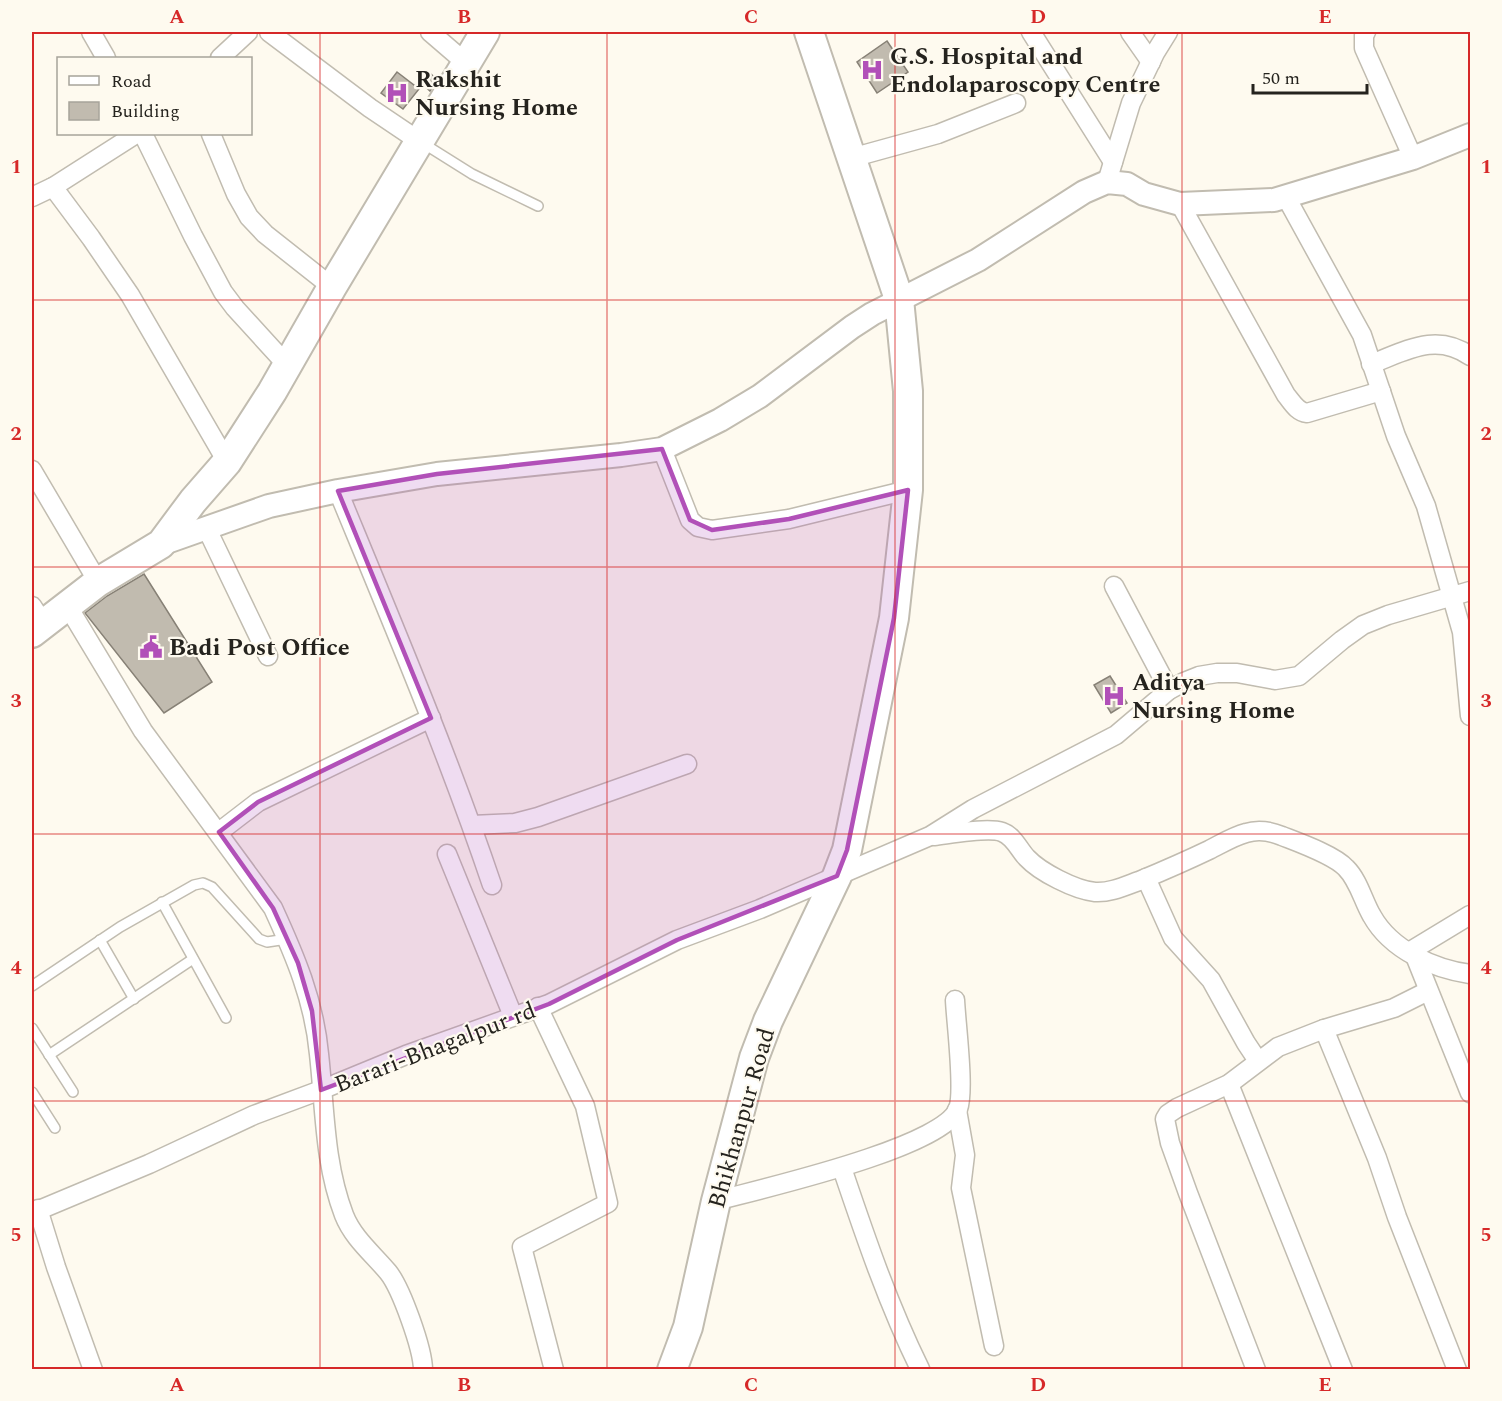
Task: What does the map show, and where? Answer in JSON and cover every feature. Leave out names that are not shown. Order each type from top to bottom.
[{"type":"main road","points":[[36,621],[68,605],[98,582],[161,544],[193,501],[227,462],[287,366],[485,32]]},
{"type":"main road","name":"Bhikhanpur Road","points":[[672,1370],[688,1327],[716,1201],[758,1049],[772,1012],[848,850],[894,618],[908,490],[908,391],[899,299],[809,32]]},
{"type":"street","points":[[91,32],[105,57]]},
{"type":"street","points":[[221,57],[248,32]]},
{"type":"street","points":[[269,32],[370,108],[419,141]]},
{"type":"street","points":[[430,32],[466,63]]},
{"type":"street","points":[[1031,32],[1110,172],[1144,194],[1180,204],[1280,198],[1413,158],[1470,135]]},
{"type":"street","points":[[1130,32],[1150,62]]},
{"type":"street","points":[[161,544],[269,506],[338,491],[436,474],[621,455],[662,448],[720,420],[760,396],[852,327],[899,299],[978,260],[1084,192],[1110,172],[1131,103],[1150,62],[1168,32]]},
{"type":"street","points":[[1366,32],[1364,48],[1413,158]]},
{"type":"street","points":[[851,158],[938,134],[1016,104]]},
{"type":"street","points":[[32,197],[53,188],[134,135]]},
{"type":"street","points":[[143,135],[193,236],[224,292],[287,366]]},
{"type":"street","points":[[211,135],[236,194],[256,226],[332,287]]},
{"type":"street","points":[[53,188],[130,295],[227,462]]},
{"type":"street","points":[[1280,198],[1362,335],[1396,436],[1426,506],[1462,632],[1470,716]]},
{"type":"street","points":[[1180,204],[1282,387],[1301,413],[1381,391]]},
{"type":"street","points":[[1371,364],[1420,346],[1436,343],[1451,345],[1470,356]]},
{"type":"street","points":[[662,448],[690,520],[698,527],[711,530],[789,519],[908,490]]},
{"type":"street","points":[[32,470],[98,582]]},
{"type":"street","points":[[338,491],[472,825],[492,885]]},
{"type":"street","points":[[206,527],[268,656]]},
{"type":"street","points":[[1114,586],[1169,690]]},
{"type":"street","points":[[930,836],[974,809],[1116,735],[1169,690],[1199,676],[1237,673],[1275,680],[1299,676],[1363,625],[1388,615],[1470,591]]},
{"type":"street","points":[[68,605],[143,731],[273,908],[305,982],[312,1011],[319,1053],[324,1126],[332,1175],[345,1216],[358,1238],[391,1275],[414,1328],[422,1354],[423,1370]]},
{"type":"street","points":[[219,832],[258,802],[430,718]]},
{"type":"street","points":[[472,825],[515,823],[538,817],[687,764]]},
{"type":"street","points":[[930,836],[988,831],[1003,832],[1014,840],[1027,858],[1039,868],[1059,881],[1095,892],[1119,889],[1246,833],[1262,830],[1279,835],[1337,861],[1347,868],[1372,917],[1384,934],[1412,954],[1452,971],[1470,974]]},
{"type":"street","name":"Barari-Bhagalpur rd","points":[[35,1211],[149,1164],[254,1115],[406,1055],[538,1007],[677,940],[760,909],[930,836]]},
{"type":"street","points":[[447,854],[513,1016]]},
{"type":"street","points":[[1146,878],[1173,938],[1211,980],[1258,1061]]},
{"type":"street","points":[[1412,954],[1470,915]]},
{"type":"street","points":[[1412,954],[1470,1093]]},
{"type":"street","points":[[1256,1370],[1188,1193],[1165,1124],[1168,1114],[1229,1084],[1278,1047],[1324,1029],[1394,1008],[1428,991]]},
{"type":"street","points":[[955,1000],[960,1086],[957,1110],[965,1155],[961,1188],[994,1346]]},
{"type":"street","points":[[538,1007],[585,1106],[609,1203],[522,1247],[554,1370]]},
{"type":"street","points":[[1324,1029],[1377,1158],[1397,1217],[1457,1370]]},
{"type":"street","points":[[1229,1084],[1343,1370]]},
{"type":"street","points":[[716,1201],[842,1167],[906,1144],[950,1120],[957,1110]]},
{"type":"street","points":[[842,1167],[879,1276],[920,1369]]},
{"type":"street","points":[[35,1211],[93,1370]]},
{"type":"lane","points":[[419,141],[472,174],[538,206]]},
{"type":"lane","points":[[32,986],[100,940],[194,885],[212,886],[259,939],[267,942],[287,939]]},
{"type":"lane","points":[[162,902],[226,1018]]},
{"type":"lane","points":[[100,940],[134,999]]},
{"type":"lane","points":[[49,1055],[193,959]]},
{"type":"lane","points":[[32,1028],[73,1092]]},
{"type":"lane","points":[[32,1092],[55,1128]]},
{"type":"highlighted area","points":[[662,449],[690,520],[712,530],[789,519],[908,490],[894,618],[847,850],[837,876],[677,940],[549,1004],[321,1090],[312,1011],[298,963],[273,908],[219,832],[258,802],[431,718],[338,491],[437,474]]},
{"type":"building","points":[[887,41],[908,72],[877,93],[857,62]]},
{"type":"building","points":[[427,71],[437,79],[430,91],[419,81]]},
{"type":"building","points":[[397,72],[419,89],[403,109],[381,93]]},
{"type":"building","name":"Badi Post Office","points":[[144,574],[212,682],[164,713],[85,613],[107,596]]},
{"type":"building","points":[[1110,676],[1127,703],[1111,713],[1094,685]]},
{"type":"place","name":"G.S. Hospital and Endolaparoscopy Centre","points":[[872,70]]},
{"type":"place","name":"Rakshit Nursing Home","points":[[397,93]]},
{"type":"place","name":"Badi Post Office","points":[[151,647]]},
{"type":"place","name":"Aditya Nursing Home","points":[[1114,696]]}]
